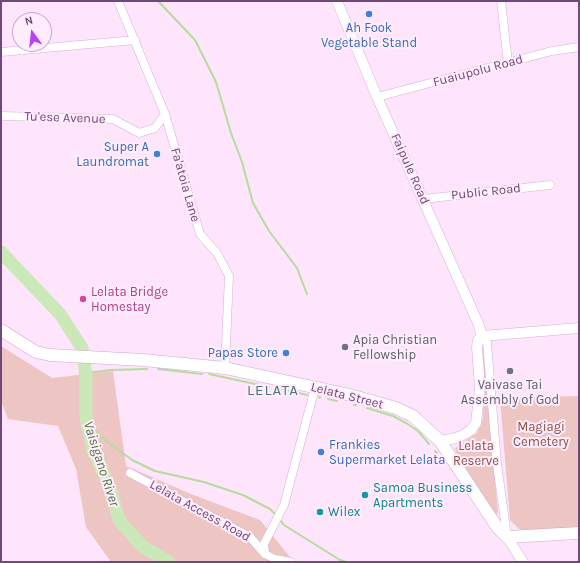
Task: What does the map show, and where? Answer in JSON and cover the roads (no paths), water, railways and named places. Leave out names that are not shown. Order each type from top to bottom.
[{"type":"main road","name":"Lelata Street","points":[[1,330],[36,352],[63,357],[143,360],[226,368],[363,398],[396,408],[413,416],[440,441],[497,527],[507,537]]},
{"type":"main road","points":[[507,537],[579,533]]},
{"type":"street","name":"Fa'atoia Lane","points":[[118,1],[165,114],[200,234],[217,253],[229,276],[226,368]]},
{"type":"street","name":"Faipule Road","points":[[337,1],[377,97],[478,323],[482,336]]},
{"type":"street","points":[[501,1],[508,63]]},
{"type":"street","points":[[1,52],[135,40]]},
{"type":"street","name":"Fuaiupolu Road","points":[[377,97],[579,46]]},
{"type":"street","name":"Tu'ese Avenue","points":[[1,116],[113,119],[139,133],[155,128],[165,114]]},
{"type":"street","name":"Public Road","points":[[423,198],[550,185]]},
{"type":"street","points":[[440,441],[463,435],[471,430],[476,423],[480,386],[477,347],[478,340],[482,336],[579,328]]},
{"type":"street","points":[[482,336],[487,343],[498,476],[507,537],[523,562]]},
{"type":"street","name":"Lelata Access Road","points":[[266,554],[264,544],[276,523],[284,504],[315,388]]},
{"type":"street","name":"Lelata Access Road","points":[[130,473],[250,537],[266,554],[275,559],[291,562]]},
{"type":"waterway","points":[[158,1],[195,40],[216,82],[231,133],[242,162],[253,203],[269,231],[297,268],[307,294]]},
{"type":"waterway","name":"Vaisigano River","points":[[1,252],[60,314],[82,348],[86,377],[86,418],[93,450],[109,485],[119,520],[142,546],[169,562]]},
{"type":"waterway","points":[[86,373],[111,370],[147,369]]},
{"type":"waterway","points":[[158,369],[202,374]]},
{"type":"waterway","points":[[209,374],[269,387]]},
{"type":"waterway","points":[[277,388],[307,395]]},
{"type":"waterway","points":[[328,399],[337,401]]},
{"type":"waterway","points":[[367,408],[393,416],[406,423],[418,431],[429,444]]},
{"type":"waterway","points":[[86,418],[100,436],[132,460],[155,471],[204,482],[243,495],[270,509],[276,515]]},
{"type":"waterway","points":[[279,519],[284,525],[340,560],[346,562]]},
{"type":"place","name":"Ah Fook Vegetable Stand","points":[[369,14]]},
{"type":"place","name":"Super A Laundromat","points":[[157,154]]},
{"type":"place","name":"Lelata Bridge Homestay","points":[[83,299]]},
{"type":"place","name":"Apia Christian Fellowship","points":[[345,347]]},
{"type":"place","name":"Papas Store","points":[[286,353]]},
{"type":"place","name":"Vaivase Tai Assembly of God","points":[[510,371]]},
{"type":"place","name":"Frankies Supermarket Lelata","points":[[321,452]]},
{"type":"place","name":"Samoa Business Apartments","points":[[365,495]]},
{"type":"place","name":"Wilex","points":[[320,512]]},
{"type":"district","name":"LELATA","points":[[273,391]]},
{"type":"park label","name":"Magiagi Cemetery","points":[[541,434]]},
{"type":"park label","name":"Lelata Reserve","points":[[476,454]]}]
